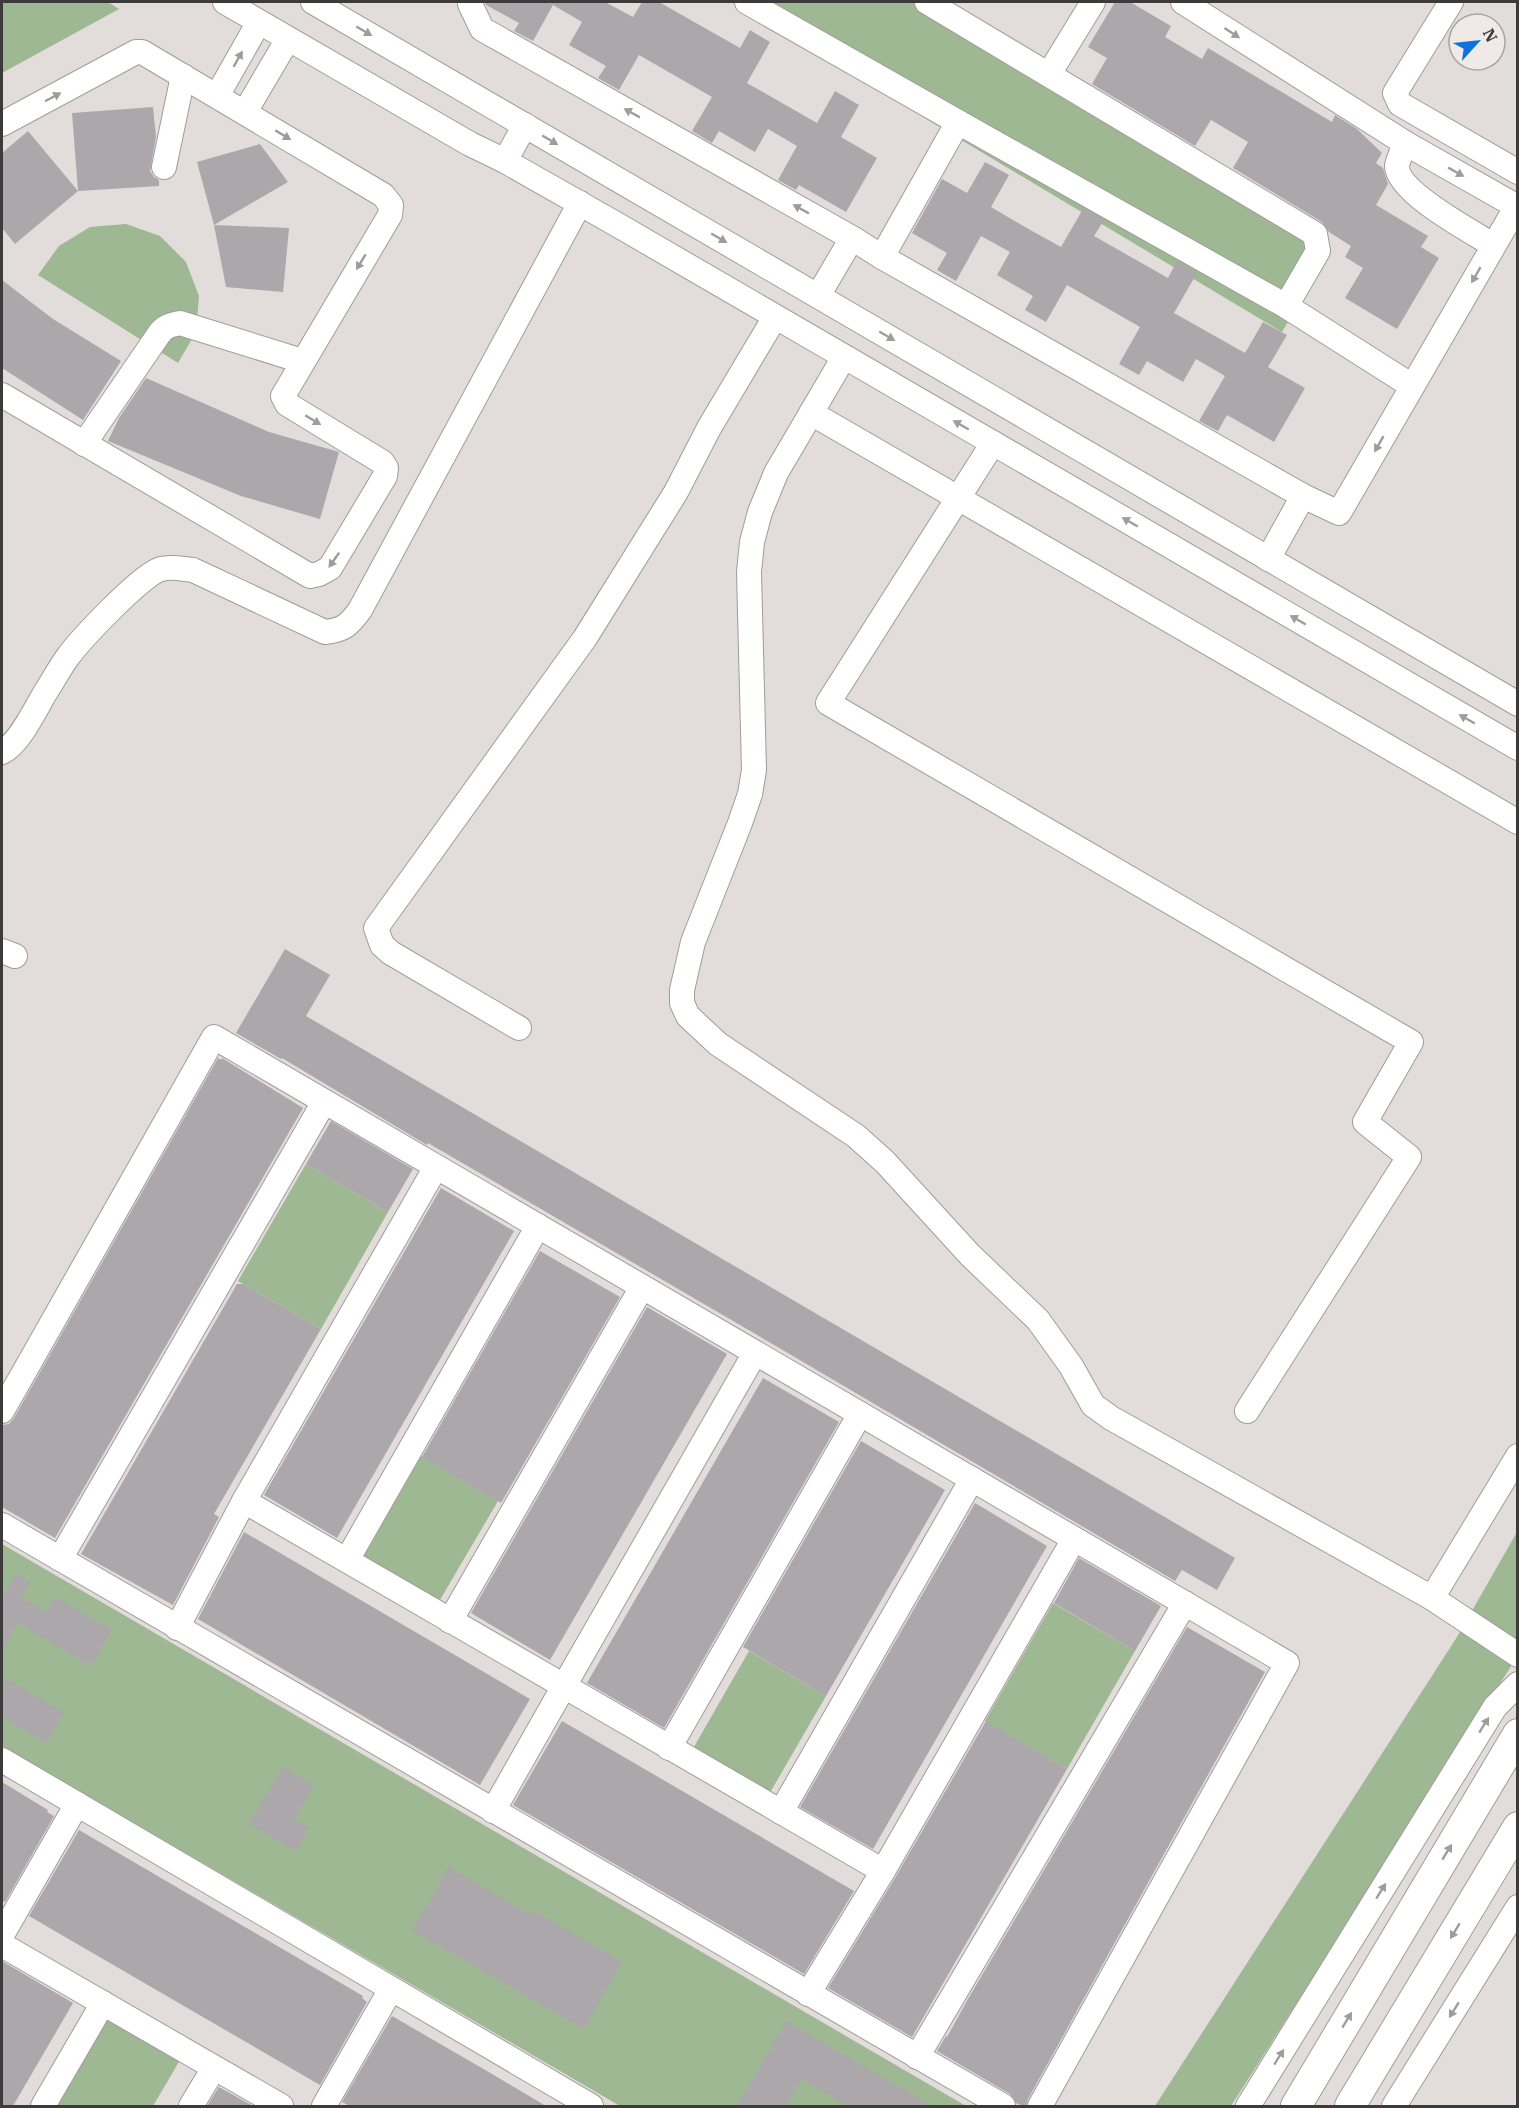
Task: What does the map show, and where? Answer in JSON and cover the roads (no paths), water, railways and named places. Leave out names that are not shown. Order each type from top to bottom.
[{"type":"main road","points":[[1296,2106],[1518,1734]]},
{"type":"main road","points":[[1350,2106],[1518,1827]]},
{"type":"street","points":[[225,2],[470,144],[580,203],[1518,748]]},
{"type":"street","points":[[313,2],[1518,704]]},
{"type":"street","points":[[471,2],[482,29],[1303,496],[1339,513],[1517,205],[1405,143],[1183,2]]},
{"type":"street","points":[[747,2],[1286,306],[1412,386]]},
{"type":"street","points":[[927,2],[1315,234],[1318,251],[1286,306]]},
{"type":"street","points":[[1049,74],[1093,2]]},
{"type":"street","points":[[1452,2],[1395,93],[1400,104],[1518,172]]},
{"type":"street","points":[[217,96],[259,22]]},
{"type":"street","points":[[244,112],[288,39]]},
{"type":"street","points":[[2,124],[136,52],[146,53],[383,195],[391,205],[390,215],[283,396],[288,404],[382,462],[386,472],[330,568],[310,576],[2,395]]},
{"type":"street","points":[[165,167],[183,76]]},
{"type":"street","points":[[882,257],[958,122]]},
{"type":"street","points":[[505,161],[525,125]]},
{"type":"street","points":[[1405,143],[1397,166],[1403,182],[1437,211],[1493,245]]},
{"type":"street","points":[[2,752],[11,745],[28,722],[68,657],[127,594],[147,576],[160,569],[193,570],[325,632],[340,631],[351,621],[360,610],[580,203]]},
{"type":"street","points":[[818,296],[852,238]]},
{"type":"street","points":[[519,1028],[391,953],[382,945],[376,928],[585,638],[676,492],[709,428],[776,317]]},
{"type":"street","points":[[84,444],[159,334],[170,325],[180,323],[302,361]]},
{"type":"street","points":[[844,357],[776,473],[759,512],[752,542],[749,572],[754,770],[750,794],[740,824],[693,942],[682,990],[682,1003],[688,1016],[718,1044],[856,1136],[885,1162],[970,1255],[1038,1320],[1071,1366],[1093,1405],[1111,1418],[1432,1598],[1518,1655]]},
{"type":"street","points":[[811,413],[1518,822]]},
{"type":"street","points":[[993,443],[828,704],[1411,1042],[1365,1122],[1409,1157],[1247,1411]]},
{"type":"street","points":[[1268,559],[1303,496]]},
{"type":"street","points":[[2,1411],[214,1037],[1287,1663],[1040,2106]]},
{"type":"street","points":[[60,1559],[324,1102]]},
{"type":"street","points":[[177,1628],[244,1501],[436,1167]]},
{"type":"street","points":[[347,1560],[538,1226]]},
{"type":"street","points":[[450,1620],[642,1287]]},
{"type":"street","points":[[493,1811],[755,1353]]},
{"type":"street","points":[[669,1748],[860,1414]]},
{"type":"street","points":[[1432,1598],[1518,1456]]},
{"type":"street","points":[[781,1812],[972,1479]]},
{"type":"street","points":[[244,1501],[883,1871]]},
{"type":"street","points":[[2,1525],[1003,2106]]},
{"type":"street","points":[[808,1994],[883,1871],[1074,1539]]},
{"type":"street","points":[[917,2057],[1185,1603]]},
{"type":"street","points":[[1248,2106],[1495,1707],[1518,1684]]},
{"type":"street","points":[[2,1760],[591,2106]]},
{"type":"street","points":[[2,1935],[77,1804]]},
{"type":"street","points":[[1394,2106],[1518,1906]]},
{"type":"street","points":[[2,1945],[281,2106]]},
{"type":"street","points":[[324,2106],[391,1989]]},
{"type":"street","points":[[44,2106],[103,2003]]},
{"type":"street","points":[[191,2106],[214,2068]]}]
